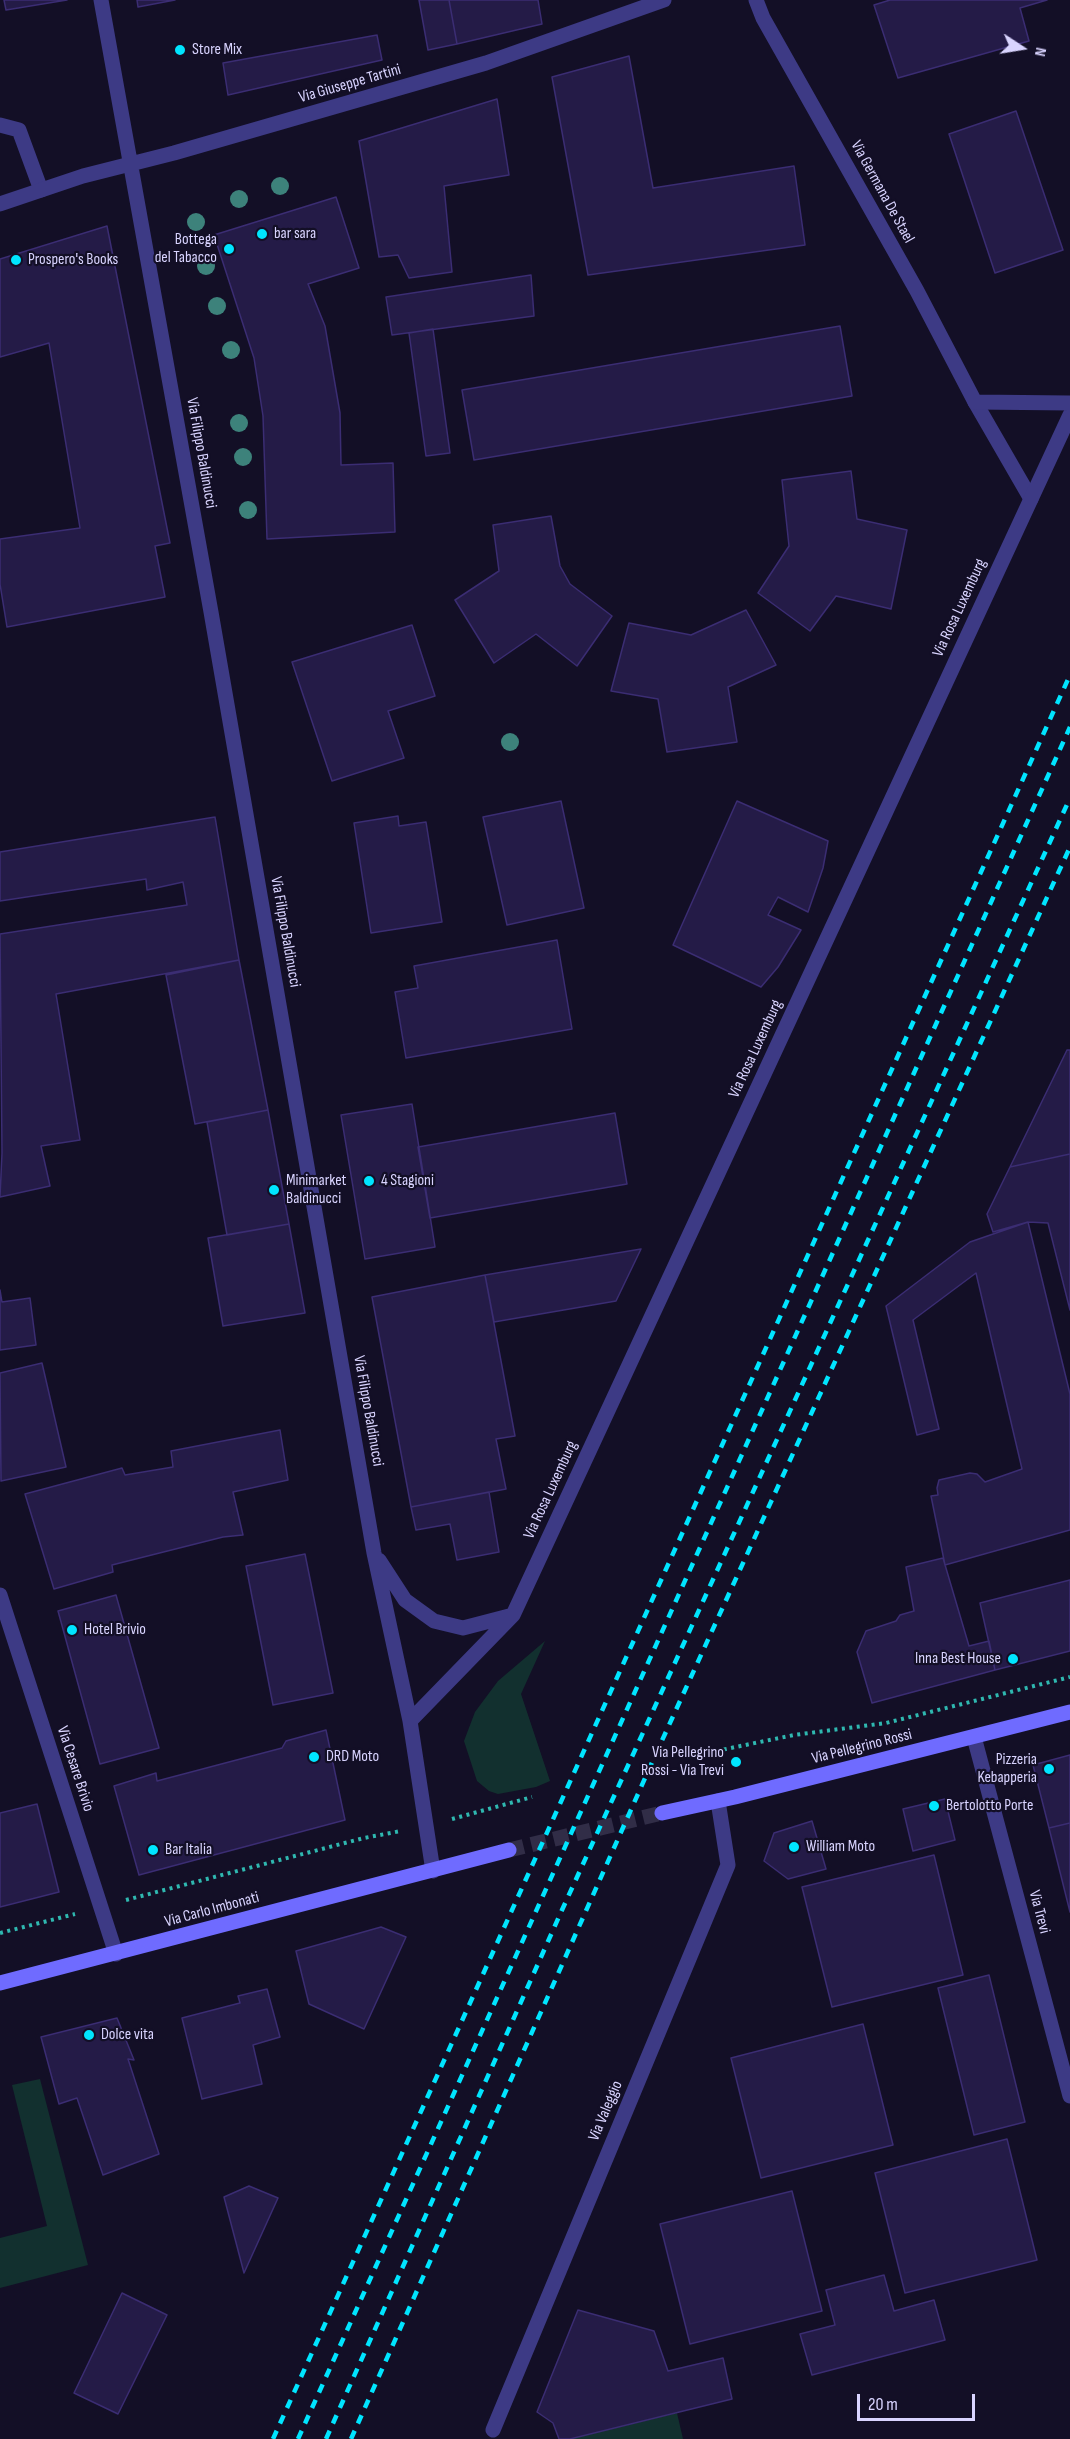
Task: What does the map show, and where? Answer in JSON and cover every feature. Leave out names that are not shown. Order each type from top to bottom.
[{"type":"main road","name":"Via Pellegrino Rossi","points":[[662,1813],[718,1801],[1070,1712]]},
{"type":"main road","points":[[433,1870],[509,1850]]},
{"type":"main road","name":"Via Carlo Imbonati","points":[[0,1983],[433,1870]]},
{"type":"street","name":"Via Filippo Baldinucci","points":[[100,0],[215,635],[374,1553],[410,1721],[433,1870]]},
{"type":"street","name":"Via Giuseppe Tartini","points":[[0,204],[41,189],[486,63],[664,0]]},
{"type":"street","name":"Via Germana De Stael","points":[[756,0],[763,18],[917,291],[975,402]]},
{"type":"street","points":[[0,125],[19,130],[41,189]]},
{"type":"street","points":[[975,402],[1070,403]]},
{"type":"street","points":[[975,402],[1031,499]]},
{"type":"street","name":"Via Rosa Luxemburg","points":[[410,1721],[513,1615],[1070,415]]},
{"type":"street","points":[[374,1553],[405,1600],[434,1621],[463,1628],[513,1615]]},
{"type":"street","name":"Via Cesare Brivio","points":[[0,1595],[116,1954]]},
{"type":"street","name":"Via Trevi","points":[[974,1737],[1070,2096]]},
{"type":"street","name":"Via Valeggio","points":[[493,2430],[728,1865],[718,1801]]},
{"type":"path","points":[[687,1757],[794,1735],[886,1724],[1070,1677]]},
{"type":"path","points":[[474,1814],[532,1797]]},
{"type":"path","points":[[126,1900],[364,1838],[405,1830]]},
{"type":"path","points":[[0,1933],[81,1912]]},
{"type":"green space","points":[[545,1641],[521,1694],[550,1781],[536,1787],[498,1794],[489,1791],[477,1781],[464,1741],[475,1712],[498,1681]]},
{"type":"green space","points":[[40,2079],[88,2265],[0,2288],[0,2238],[47,2226],[12,2085]]},
{"type":"green space","points":[[677,2413],[683,2439],[570,2439]]},
{"type":"building","points":[[4,0],[67,0],[6,10]]},
{"type":"building","points":[[137,0],[175,0],[138,7]]},
{"type":"building","points":[[419,0],[449,0],[457,44],[428,50]]},
{"type":"building","points":[[449,0],[538,0],[542,24],[457,44]]},
{"type":"building","points":[[890,0],[1047,0],[1020,8],[1029,41],[898,78],[874,5]]},
{"type":"building","points":[[377,35],[382,60],[228,95],[223,63]]},
{"type":"building","points":[[629,56],[653,188],[794,166],[805,245],[588,275],[552,77]]},
{"type":"building","points":[[497,99],[509,175],[444,186],[452,272],[409,278],[398,255],[379,257],[359,141]]},
{"type":"building","points":[[1016,111],[1063,250],[995,273],[949,134]]},
{"type":"building","points":[[336,197],[359,268],[308,284],[325,326],[340,413],[341,465],[393,463],[395,532],[267,539],[263,416],[254,358],[214,235]]},
{"type":"building","points":[[107,226],[170,543],[155,546],[165,597],[7,627],[0,584],[0,539],[80,528],[49,343],[0,357],[0,259]]},
{"type":"building","points":[[531,275],[534,316],[392,335],[386,297]]},
{"type":"building","points":[[840,326],[852,396],[474,460],[462,390]]},
{"type":"building","points":[[433,329],[450,453],[426,456],[409,333]]},
{"type":"building","points":[[851,471],[857,519],[907,530],[891,609],[836,596],[810,631],[758,593],[789,546],[782,480]]},
{"type":"building","points":[[551,516],[560,566],[570,584],[612,616],[577,666],[536,634],[494,663],[455,600],[499,571],[493,525]]},
{"type":"building","points":[[746,610],[776,665],[728,687],[737,742],[667,752],[658,699],[611,691],[629,623],[691,635]]},
{"type":"building","points":[[412,625],[435,696],[388,711],[404,758],[332,781],[292,662]]},
{"type":"building","points":[[561,801],[584,908],[507,925],[483,817]]},
{"type":"building","points":[[737,801],[828,841],[823,868],[808,912],[778,897],[768,915],[801,930],[778,967],[761,987],[673,945]]},
{"type":"building","points":[[398,816],[399,826],[426,822],[442,922],[371,933],[354,823]]},
{"type":"building","points":[[215,817],[239,960],[56,994],[80,1140],[41,1146],[50,1186],[0,1197],[2,1153],[0,934],[187,905],[183,882],[147,890],[146,879],[0,901],[0,852]]},
{"type":"building","points":[[557,940],[572,1029],[406,1058],[395,992],[418,988],[414,966]]},
{"type":"building","points":[[239,960],[268,1110],[195,1124],[166,975]]},
{"type":"building","points":[[1067,1050],[1070,1050],[1070,1154],[1010,1167]]},
{"type":"building","points":[[412,1104],[435,1247],[365,1259],[341,1115]]},
{"type":"building","points":[[268,1110],[289,1224],[227,1235],[207,1122]]},
{"type":"building","points":[[615,1113],[627,1184],[430,1218],[418,1147]]},
{"type":"building","points":[[1070,1154],[1070,1310],[1048,1223],[1028,1222],[993,1232],[987,1214],[1010,1167]]},
{"type":"building","points":[[1028,1222],[1070,1394],[1070,1530],[945,1565],[931,1496],[938,1495],[939,1480],[970,1473],[977,1474],[985,1482],[1022,1469],[976,1273],[913,1320],[939,1429],[917,1435],[886,1306],[970,1242]]},
{"type":"building","points":[[289,1224],[305,1313],[223,1326],[208,1238]]},
{"type":"building","points":[[641,1249],[616,1301],[494,1322],[485,1275]]},
{"type":"building","points":[[485,1275],[515,1436],[496,1439],[506,1489],[411,1507],[372,1297]]},
{"type":"building","points":[[0,1290],[2,1302],[30,1298],[36,1345],[0,1350]]},
{"type":"building","points":[[42,1363],[66,1467],[1,1481],[0,1373]]},
{"type":"building","points":[[280,1430],[288,1480],[233,1492],[243,1535],[223,1537],[112,1565],[113,1572],[54,1589],[25,1494],[122,1468],[125,1475],[173,1467],[171,1451]]},
{"type":"building","points":[[489,1492],[499,1552],[457,1560],[450,1524],[416,1530],[411,1507]]},
{"type":"building","points":[[305,1554],[333,1693],[273,1705],[246,1566]]},
{"type":"building","points":[[943,1558],[969,1646],[989,1641],[995,1670],[872,1703],[857,1652],[866,1631],[896,1621],[900,1615],[914,1611],[906,1567]]},
{"type":"building","points":[[1070,1580],[1070,1651],[995,1670],[980,1603]]},
{"type":"building","points":[[116,1595],[159,1748],[100,1764],[58,1611]]},
{"type":"building","points":[[326,1730],[345,1820],[139,1875],[114,1786],[156,1773],[157,1781],[282,1748],[286,1741]]},
{"type":"building","points":[[1070,1755],[1070,1823],[1049,1828],[1033,1765]]},
{"type":"building","points":[[945,1799],[955,1840],[913,1851],[903,1809]]},
{"type":"building","points":[[37,1804],[59,1892],[0,1907],[0,1813]]},
{"type":"building","name":"William Moto","points":[[812,1821],[826,1869],[788,1879],[764,1861],[774,1833]]},
{"type":"building","points":[[1070,1823],[1070,1912],[1049,1828]]},
{"type":"building","points":[[934,1855],[963,1975],[832,2007],[802,1887]]},
{"type":"building","points":[[381,1927],[406,1937],[364,2029],[309,2004],[296,1951]]},
{"type":"building","points":[[989,1975],[1025,2122],[974,2135],[938,1988]]},
{"type":"building","points":[[267,1989],[280,2037],[253,2045],[262,2084],[202,2099],[182,2018],[240,2003],[238,1996]]},
{"type":"building","points":[[117,2018],[134,2060],[128,2059],[159,2154],[103,2175],[77,2098],[59,2104],[41,2037]]},
{"type":"building","points":[[863,2024],[893,2145],[761,2178],[731,2058]]},
{"type":"building","points":[[1007,2139],[1037,2260],[905,2293],[875,2173]]},
{"type":"building","points":[[249,2186],[278,2198],[244,2273],[224,2197]]},
{"type":"building","points":[[792,2191],[822,2311],[690,2344],[660,2224]]},
{"type":"building","points":[[884,2275],[894,2311],[934,2300],[945,2340],[812,2375],[800,2334],[835,2325],[826,2290]]},
{"type":"building","points":[[122,2293],[167,2315],[118,2414],[74,2393]]},
{"type":"building","points":[[578,2310],[654,2331],[668,2371],[723,2358],[732,2399],[570,2439],[559,2439],[553,2423],[537,2412]]},
{"type":"tunnel","points":[[509,1850],[662,1813]]},
{"type":"railway","points":[[273,2439],[1070,675]]},
{"type":"railway","points":[[298,2439],[1070,727]]},
{"type":"railway","points":[[326,2439],[562,1910],[1070,798]]},
{"type":"railway","points":[[351,2439],[654,1758],[1070,847]]},
{"type":"place","name":"Store Mix","points":[[180,50]]},
{"type":"place","name":"bar sara","points":[[262,234]]},
{"type":"place","name":"Bottega del Tabacco","points":[[229,249]]},
{"type":"place","name":"Prospero's Books","points":[[16,260]]},
{"type":"place","name":"4 Stagioni","points":[[369,1181]]},
{"type":"place","name":"Minimarket Baldinucci","points":[[274,1190]]},
{"type":"place","name":"Hotel Brivio","points":[[72,1630]]},
{"type":"place","name":"Inna Best House","points":[[1013,1659]]},
{"type":"place","name":"DRD Moto","points":[[314,1757]]},
{"type":"place","name":"Via Pellegrino Rossi - Via Trevi","points":[[736,1762]]},
{"type":"place","name":"Pizzeria Kebapperia","points":[[1049,1769]]},
{"type":"place","name":"Bertolotto Porte","points":[[934,1806]]},
{"type":"place","name":"William Moto","points":[[794,1847]]},
{"type":"place","name":"Bar Italia","points":[[153,1850]]},
{"type":"place","name":"Dolce vita","points":[[89,2035]]}]
